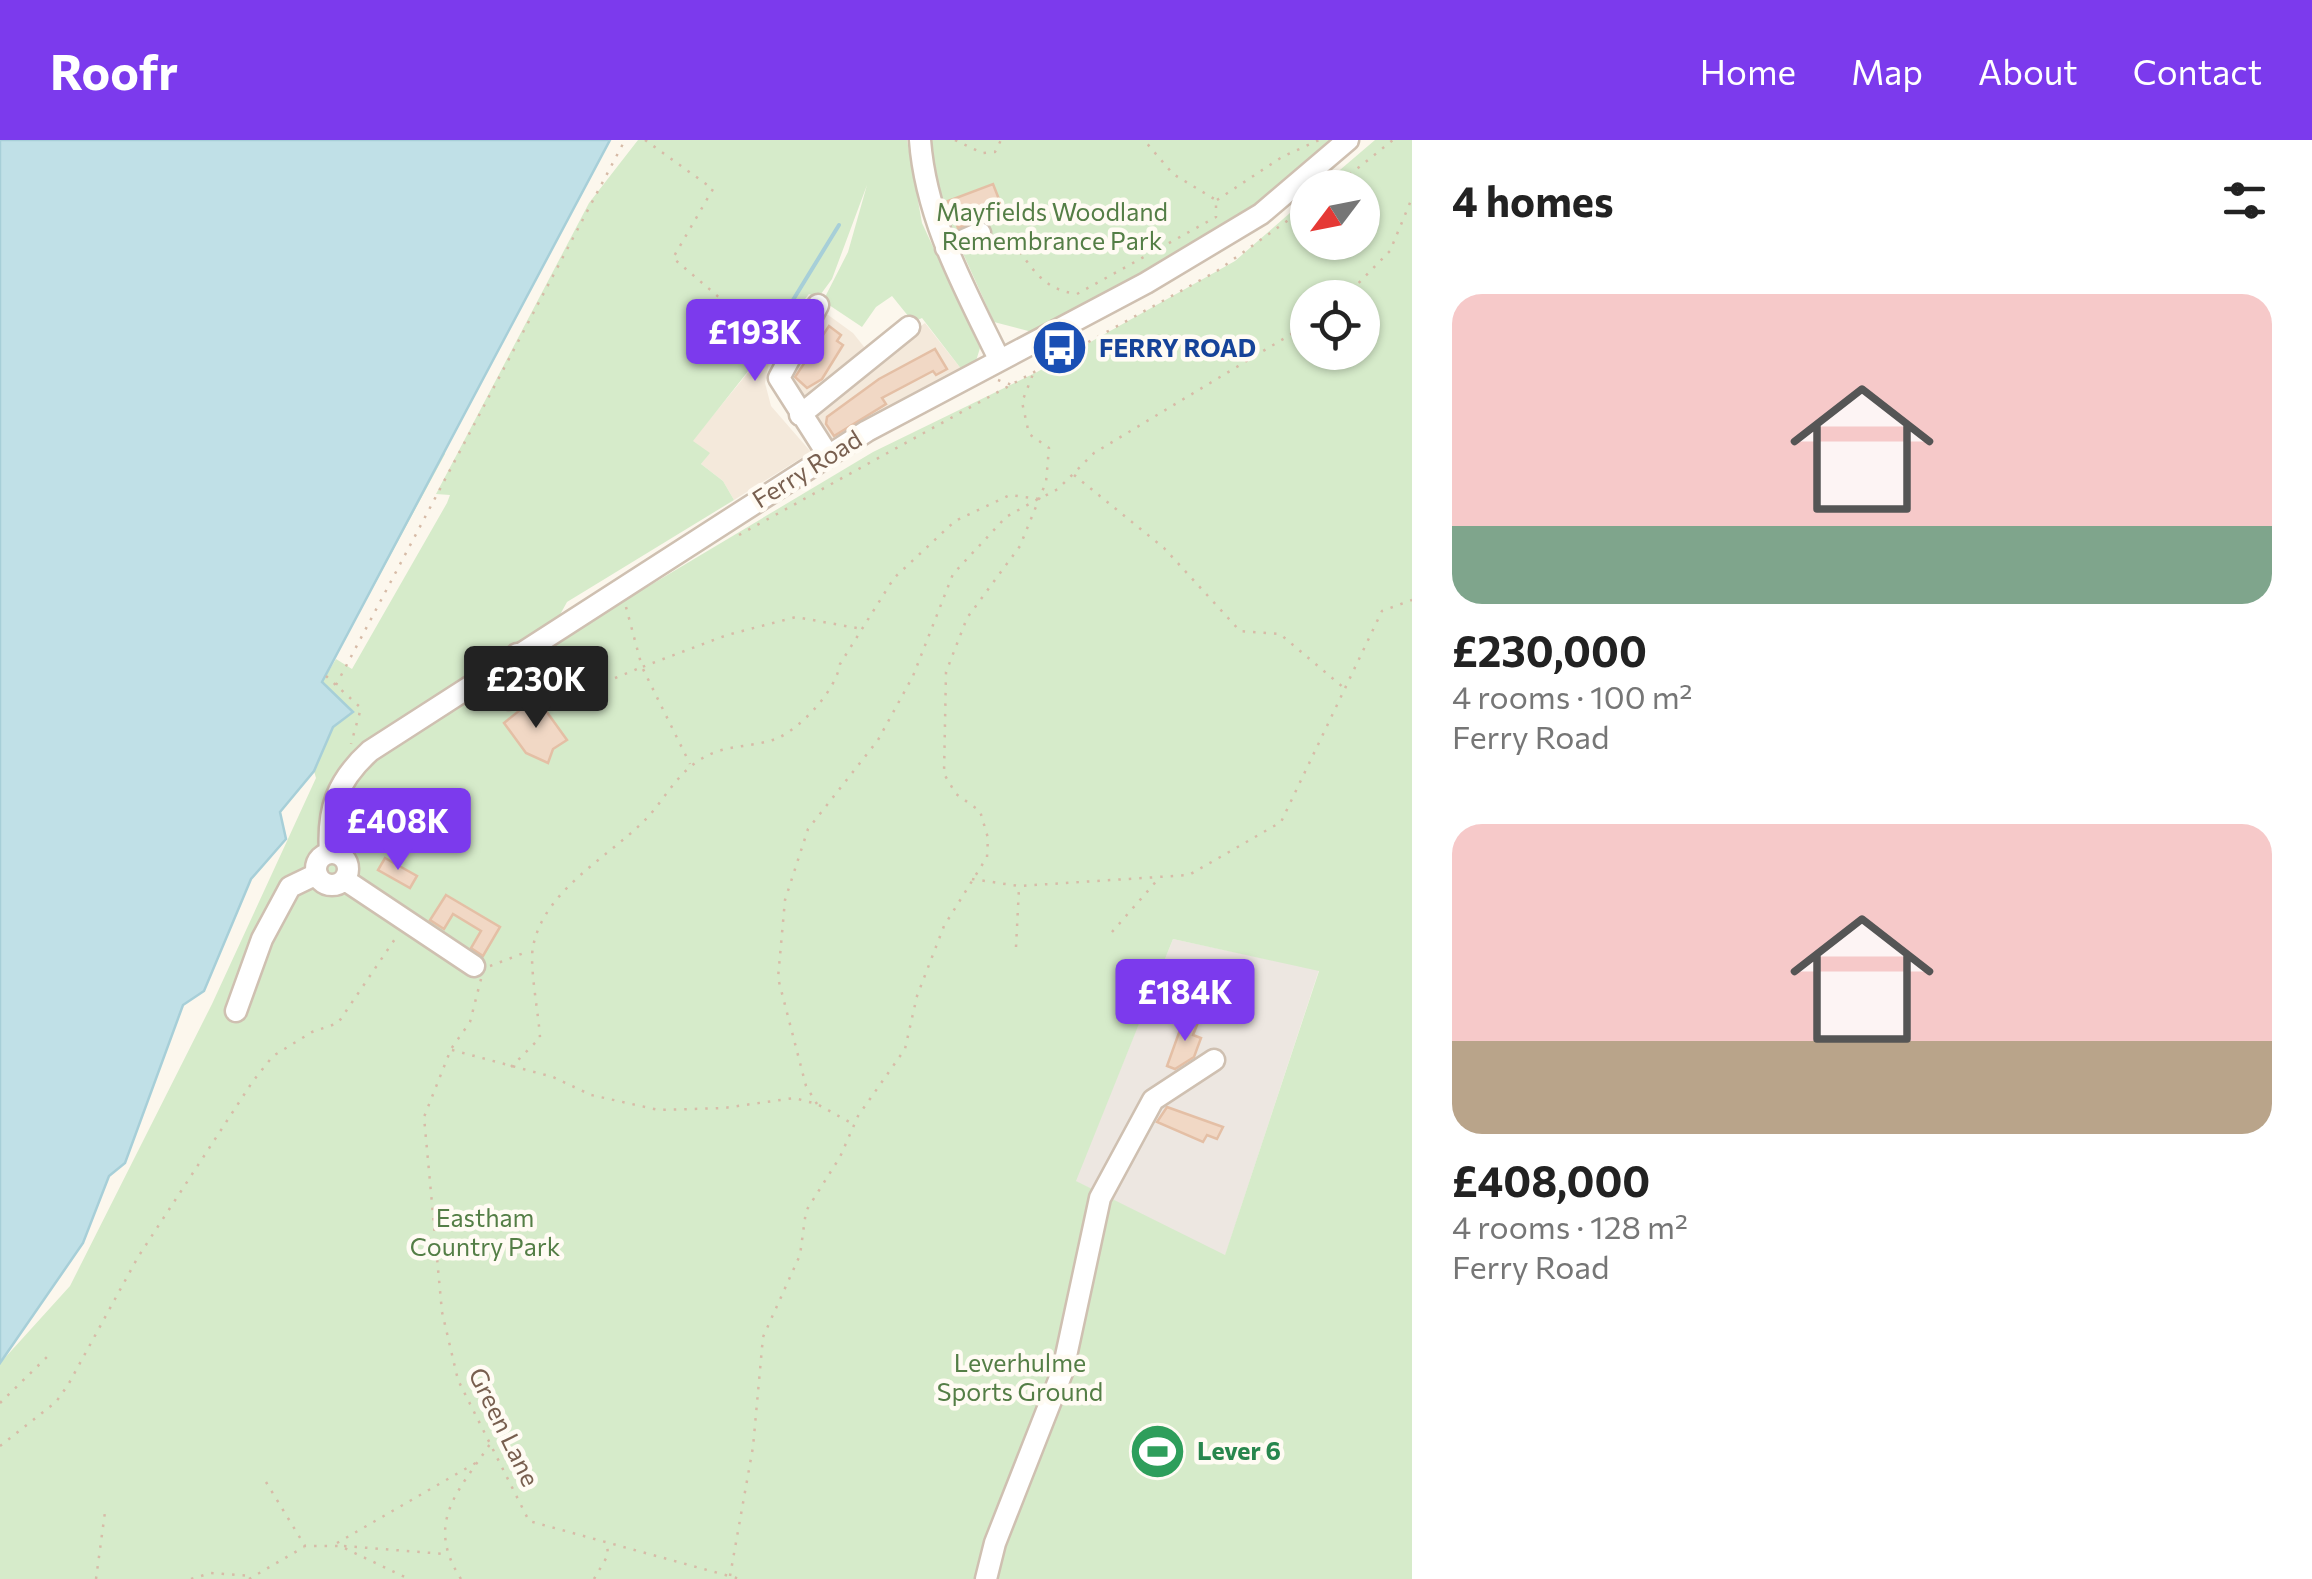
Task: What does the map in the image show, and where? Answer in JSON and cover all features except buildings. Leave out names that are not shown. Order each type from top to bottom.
[{"type":"street","points":[[920,140],[926,188],[946,248],[999,359]]},
{"type":"street","name":"Ferry Road","points":[[330,852],[332,804],[354,766],[517,654],[828,455],[999,359],[1146,284],[1262,214],[1348,140]]},
{"type":"street","points":[[946,248],[980,234]]},
{"type":"street","points":[[818,306],[779,378],[828,455]]},
{"type":"street","points":[[800,415],[910,328]]},
{"type":"street","points":[[517,654],[534,680]]},
{"type":"street","points":[[490,672],[509,699]]},
{"type":"street","points":[[345,880],[347,861],[330,852],[317,862],[317,874],[327,884],[345,880],[474,966]]},
{"type":"street","points":[[236,1011],[262,939],[290,888],[317,874]]},
{"type":"street","points":[[986,1579],[995,1543],[1063,1370],[1100,1198],[1153,1100],[1214,1060]]},
{"type":"path","points":[[336,686],[625,140]]},
{"type":"path","points":[[646,140],[713,189],[673,258],[790,358]]},
{"type":"path","points":[[955,140],[982,153],[995,152],[1001,140]]},
{"type":"path","points":[[1144,140],[1173,174],[1216,200]]},
{"type":"path","points":[[1216,200],[1282,158],[1319,140]]},
{"type":"path","points":[[1356,170],[1393,140]]},
{"type":"path","points":[[1362,280],[1390,251],[1412,198]]},
{"type":"path","points":[[1020,252],[1036,276],[1054,290],[1077,294],[1216,217],[1216,200]]},
{"type":"path","points":[[734,538],[1217,270],[1290,219]]},
{"type":"path","points":[[817,1104],[806,1086],[799,1052],[784,1017],[778,978],[785,900],[808,830],[878,740],[913,676],[953,574],[1006,517],[1073,475],[1094,453],[1290,335]]},
{"type":"path","points":[[730,1576],[754,1446],[763,1336],[796,1265],[806,1211],[840,1157],[854,1124],[912,1034],[918,996],[932,956],[970,878],[987,857],[988,838],[980,812],[956,794],[944,774],[946,672],[967,618],[989,582],[1014,554],[1039,499],[1050,448],[1030,434],[1022,402],[1033,374]]},
{"type":"path","points":[[1073,475],[1164,548],[1240,630],[1280,634],[1345,689]]},
{"type":"path","points":[[511,1067],[540,1038],[532,950],[541,922],[586,869],[644,822],[676,777],[691,766],[720,747],[777,738],[798,724],[838,678],[840,664],[894,578],[955,521],[1010,495],[1039,499]]},
{"type":"path","points":[[970,878],[1019,886],[1189,875],[1281,822],[1382,611],[1412,600]]},
{"type":"path","points":[[625,606],[642,667],[691,766]]},
{"type":"path","points":[[559,648],[542,658],[615,678],[728,634],[796,616],[862,629]]},
{"type":"path","points":[[326,676],[361,708],[350,746]]},
{"type":"path","points":[[1112,932],[1160,877]]},
{"type":"path","points":[[1016,947],[1019,886]]},
{"type":"path","points":[[0,1446],[56,1402],[68,1385],[138,1256],[273,1056],[312,1032],[338,1023],[397,936]]},
{"type":"path","points":[[474,966],[485,968],[532,950]]},
{"type":"path","name":"Green Lane","points":[[474,966],[480,972],[482,990],[470,1022],[451,1050],[424,1117],[442,1312],[458,1380],[530,1521],[740,1579]]},
{"type":"path","points":[[451,1050],[553,1077],[591,1095],[659,1110],[724,1108],[794,1098],[817,1104],[854,1124]]},
{"type":"path","points":[[0,1403],[48,1355]]},
{"type":"path","points":[[461,1579],[445,1554],[451,1496],[491,1442]]},
{"type":"path","points":[[333,1546],[478,1461]]},
{"type":"path","points":[[266,1482],[305,1546]]},
{"type":"path","points":[[96,1579],[105,1512]]},
{"type":"path","points":[[594,1579],[608,1555],[607,1542]]},
{"type":"path","points":[[191,1579],[212,1573],[252,1578],[305,1546],[445,1554]]},
{"type":"path","points":[[333,1546],[409,1579]]},
{"type":"shaded area","points":[[824,312],[853,333],[869,353],[802,407],[783,381]]},
{"type":"shaded area","points":[[925,323],[962,370],[834,444],[807,412]]},
{"type":"shaded area","points":[[773,342],[765,383],[771,406],[811,452],[734,500],[723,481],[701,464],[709,453],[692,441]]},
{"type":"shaded area","points":[[1173,939],[1319,970],[1225,1256],[1075,1181]]},
{"type":"green space","name":"Eastham Country Park","points":[[638,140],[907,140],[922,223],[980,348],[976,361],[962,370],[922,318],[913,322],[892,296],[876,307],[862,327],[823,301],[848,252],[867,185],[832,279],[818,298],[809,294],[693,441],[710,453],[701,464],[723,481],[734,500],[567,602],[540,651],[873,452],[1037,372],[1235,261],[1290,213],[1290,260],[1380,260],[1380,170],[1340,170],[1375,140],[1412,140],[1412,1579],[0,1579],[0,1188],[447,431],[445,454],[322,682],[336,659],[352,669],[450,495],[436,494],[589,203]],"holes":[[[314,771],[316,778],[212,1004],[70,1286],[2,1361],[83,1243],[109,1176],[125,1163],[183,1005],[204,991],[251,879],[286,839],[280,813]],[[1173,939],[1319,971],[1225,1255],[1076,1181]]]},
{"type":"green space","name":"Mayfields Woodland Remembrance Park","points":[[927,140],[1336,140],[1302,170],[1290,170],[1290,180],[1270,198],[1162,265],[1036,333],[994,322],[946,216]]},
{"type":"water","points":[[0,140],[610,140],[322,682],[353,712],[333,727],[314,771],[280,812],[286,839],[251,879],[204,991],[183,1005],[125,1163],[109,1176],[83,1243],[0,1363]]},
{"type":"waterway","points":[[774,331],[839,225]]},
{"type":"place","name":"FERRY ROAD","points":[[1060,348]]},
{"type":"place","name":"Lever 6","points":[[1158,1451]]},
{"type":"park label","name":"Leverhulme Sports Ground","points":[[1020,1378]]}]
